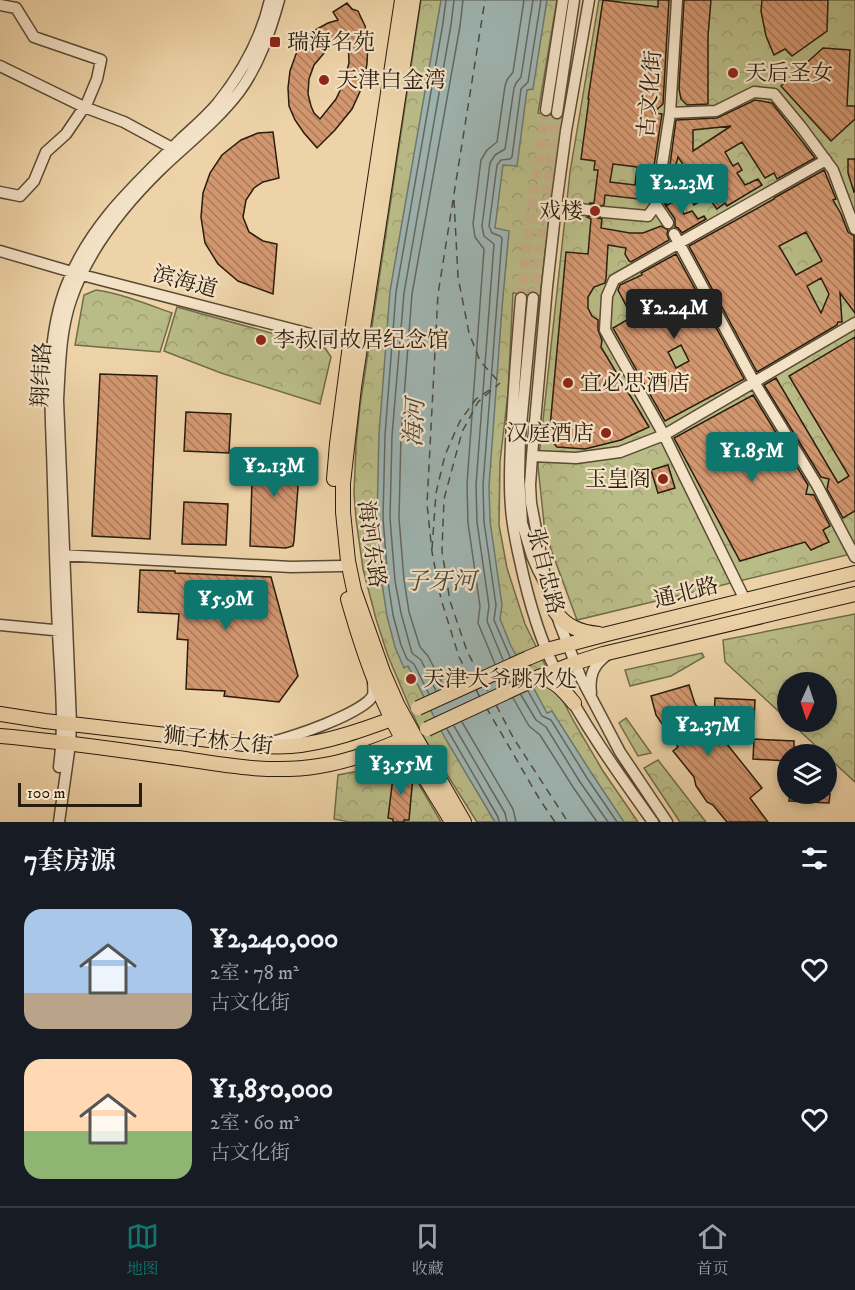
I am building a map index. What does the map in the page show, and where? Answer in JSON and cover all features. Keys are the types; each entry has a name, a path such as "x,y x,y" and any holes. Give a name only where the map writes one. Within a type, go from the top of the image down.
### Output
{"main road":[{"name":"海河东路","path":"397,716 354,590 344,533 343,483 354,387 355,346 402,0"},
{"name":"海河东路","path":"412,0 337,444 334,483 336,534 346,592 371,672 410,735 452,822"},
{"name":"通北路","path":"418,708 528,658 548,653 568,644 855,573"},
{"name":"通北路","path":"410,735 566,666 611,652 855,594"},
{"path":"555,611 566,624 573,628 589,633 607,634"},
{"path":"539,678 555,683 574,703"},
{"name":"狮子林大街","path":"0,714 253,745 293,746 354,732 418,708"},
{"path":"354,732 382,729 410,735"},
{"name":"狮子林大街","path":"0,735 218,764 276,769 320,766 351,759 410,735"},
{"path":"218,764 220,741"},
{"path":"320,766 345,767 396,753 404,753 421,759"},
{"name":"海河东路","path":"421,759 464,822"}],"street":[{"name":"翔纬路","path":"59,822 66,723 60,555 58,400 60,356 77,273 86,264 117,218 215,105 244,67 258,39 270,0"},
{"name":"翔纬路","path":"175,151 226,108 240,90 261,53 279,0"},
{"path":"546,110 563,0"},
{"path":"557,113 574,0"},
{"path":"547,587 531,503 532,456 556,206 566,131 589,0"},
{"name":"古文化街","path":"656,205 670,113 677,0"},
{"path":"0,5 16,8 34,37 101,60 97,80 84,107 66,134 46,152 34,181 20,196 0,192"},
{"path":"0,66 84,107 124,122 175,151"},
{"path":"670,113 716,111 754,92 774,94 833,170 855,229"},
{"path":"745,600 664,435 605,330 607,296 614,280 676,239 826,160"},
{"path":"603,212 648,216 667,222 656,205 648,216"},
{"path":"556,206 588,210"},
{"path":"676,239 754,382 817,485 855,556"},
{"name":"滨海道","path":"0,251 355,346"},
{"name":"张自忠路","path":"521,298 512,407 510,478 514,534 529,600 548,653 566,666"},
{"name":"张自忠路","path":"533,298 520,436 519,477 522,523 532,556 547,587 568,644 566,666 574,703 611,764 653,822"},
{"path":"532,456 576,458 620,452 664,435 855,323"},
{"path":"60,555 291,567 341,566"},
{"path":"0,624 63,630"},
{"path":"592,699 590,678 602,659 611,652"},
{"path":"566,666 592,699 620,752 667,822"},
{"path":"253,745 289,738 359,708 373,695 371,672"},
{"name":"翔纬路","path":"52,822 66,743"}],"green space":[{"name":"子牙河","path":"421,0 557,0 538,113 564,117 551,199 540,296 513,293 508,393 500,462 499,525 507,568 525,624 573,720 603,771 638,822 477,822 424,738 388,656 376,619 363,569 356,519 354,494 356,445"},
{"path":"599,0 855,0 855,553 577,620 545,533 538,466 570,172"},
{"path":"96,290 172,313 160,352 75,345 84,295"},
{"name":"李叔同故居纪念馆","path":"177,307 325,348 331,357 320,404 221,373 164,351"},
{"path":"855,614 855,782 837,765 837,744 814,744 801,732 837,732 837,672 777,672 777,710 725,662 723,640"},
{"path":"702,653 704,657 671,676 630,686 625,670"},
{"path":"626,718 651,753 638,756 619,723"},
{"path":"658,760 706,822 680,822 644,768"},
{"path":"406,762 441,822 349,822 334,819 338,775"}],"water":[{"name":"子牙河","path":"441,0 547,0 533,89 527,90 517,166 503,165 495,228 509,231 489,486 490,521 502,605 500,619 511,646 547,713 552,711 624,822 495,822 445,738 408,666 404,668 395,647 387,616 377,519 379,435 390,291"}],"building":[{"path":"603,0 658,7 658,0 669,0 663,104 653,113 662,114 649,198 647,200 605,195 604,205 597,207 596,212 598,218 602,219 601,228 643,233 661,226 668,230 669,240 631,262 625,254 626,248 608,245 605,283 594,287 588,297 588,308 592,316 598,320 601,347 649,427 621,440 585,449 557,447 549,438 566,252 588,254 591,219 587,217 594,215 595,210 593,204 589,203 594,203 598,170 594,170 595,161 581,159","holes":["613,164 637,167 635,185 610,182"]},
{"path":"684,0 711,0 708,36 708,104 687,105 681,99 679,89"},
{"path":"762,0 828,0 827,31 792,56 785,49 774,55 766,36 761,11"},
{"path":"347,3 352,9 358,11 365,26 368,42 367,64 363,85 352,109 317,148 295,120 289,106 290,71 305,38 328,23 338,20 333,12","holes":["348,38 349,63 336,99 320,119 314,113 308,94 309,79 314,65 336,43"]},
{"path":"823,48 850,50 847,106 855,106 855,119 831,141 781,86"},
{"path":"755,100 772,103 815,158 777,179 774,173 765,178 742,142 725,152 733,166 738,163 742,170 737,173 745,185 758,179 762,185 727,206 725,203 717,209 711,201 724,193 709,169 693,179 678,157 674,172 670,165 676,120 717,118","holes":["731,126 693,151 693,130"]},
{"path":"273,132 279,178 263,182 254,188 246,200 243,217 249,232 263,241 277,244 273,294 238,281 218,264 205,243 201,217 203,193 210,173 222,155 241,140 258,133"},
{"path":"848,159 855,159 854,192 848,173"},
{"path":"824,170 836,199 833,200 848,232 854,236 855,313 840,293 842,322 838,322 837,325 757,372 689,246","holes":["806,232 822,261 796,275 779,246","821,278 829,294 821,313 807,286"]},
{"path":"667,182 670,189 666,206 664,203"},
{"path":"695,183 705,198 694,205 685,189"},
{"path":"676,200 684,214 692,211 698,219 704,216 706,219 682,233 675,227 675,219 666,206"},
{"path":"676,254 744,379 665,421 613,328 632,317 618,290 620,285 642,275 641,273","holes":["659,306 669,324 660,327 654,326 651,320","681,345 689,361 676,368 668,352"]},
{"path":"855,337 855,511 843,518 827,489 829,479 821,477 764,385 776,378 838,483 849,476 789,376"},
{"path":"100,374 157,376 150,539 92,536"},
{"path":"753,395 808,485 806,494 814,495 830,526 823,530 829,542 811,550 805,542 740,561 674,438"},
{"path":"186,412 231,414 229,453 184,451"},
{"path":"253,449 291,451 297,454 300,460 293,546 286,548 250,546"},
{"name":"玉皇阁","path":"668,465 675,488 658,493 651,470"},
{"path":"184,502 228,504 226,545 182,544"},
{"path":"140,570 271,577 298,676 279,702 224,696 225,691 186,689 188,640 177,639 179,614 138,612"},
{"path":"689,685 695,704 762,788 750,798 768,822 727,822 713,805 707,802 696,786 694,777 673,751 678,747 656,715 651,696"},
{"path":"715,698 755,700 754,720 714,718"},
{"path":"754,739 794,741 794,744 777,744 777,760 753,759"},
{"path":"394,769 410,770 413,776 409,820 404,820 404,822 393,822 393,819 388,818"}],"ferry route":[{"path":"469,676 459,657 441,599 432,552 427,504 438,294 485,0"},
{"path":"454,200 458,277 469,333 480,361 499,382"},
{"path":"479,674 467,651 450,601 442,551 444,499 462,432 478,402 500,383"},
{"path":"432,549 436,493 445,455 460,421 476,399 494,387"},
{"path":"484,684 489,693"},
{"path":"476,689 480,698"},
{"path":"496,705 514,739 568,822"},
{"path":"486,707 555,822"}],"tunnel":[{"path":"521,298 546,110"},
{"path":"533,298 557,113"}],"place":[{"name":"瑞海名苑","path":"275,42"},
{"name":"天后圣女","path":"733,73"},
{"name":"天津白金湾","path":"324,80"},
{"name":"戏楼","path":"595,211"},
{"name":"李叔同故居纪念馆","path":"261,340"},
{"name":"宜必思酒店","path":"568,383"},
{"name":"汉庭酒店","path":"606,433"},
{"name":"玉皇阁","path":"663,479"},
{"name":"天津大爷跳水处","path":"411,679"}],"water label":[{"name":"海河","path":"415,423"}]}
